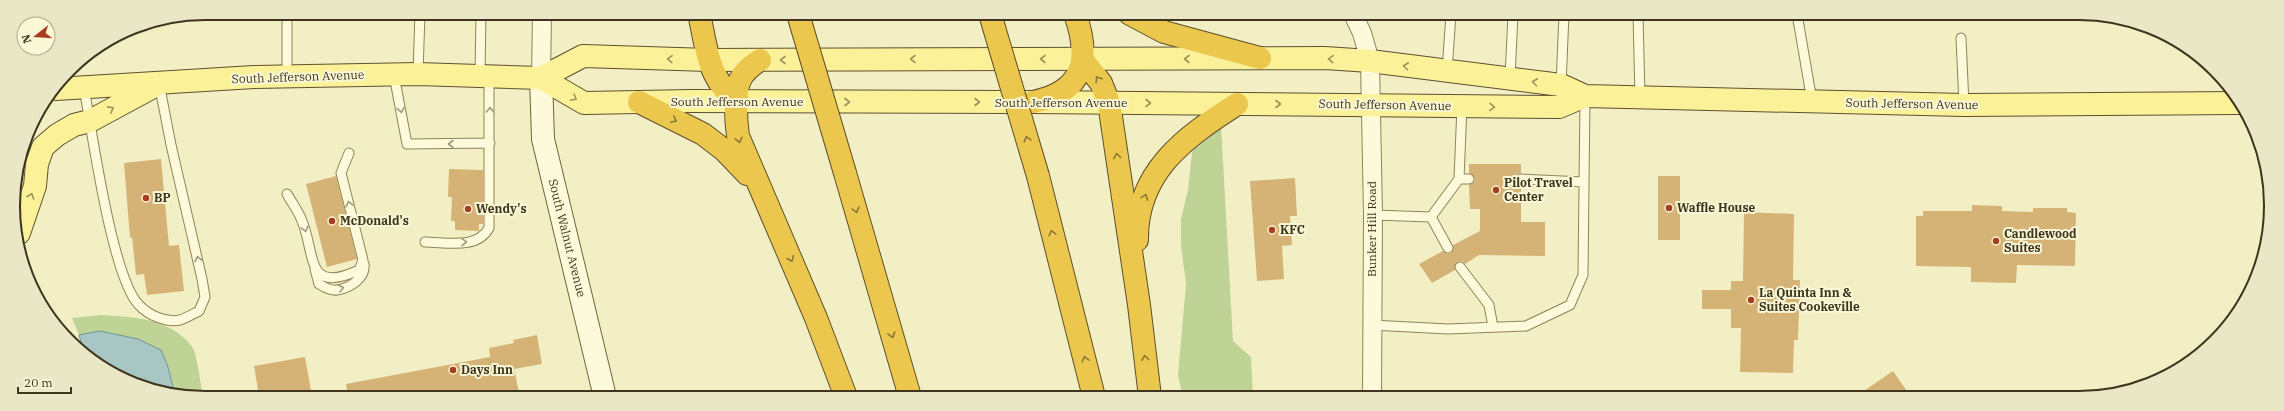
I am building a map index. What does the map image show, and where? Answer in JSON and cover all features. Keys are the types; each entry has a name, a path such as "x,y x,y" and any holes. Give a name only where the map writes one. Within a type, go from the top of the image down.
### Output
{"highway":[{"path":"700,20 709,60 721,88 738,101"},
{"path":"800,20 908,391"},
{"path":"992,20 1038,176 1092,391"},
{"path":"1033,102 1058,95 1074,82 1082,59 1080,31 1077,20"},
{"path":"1141,20 1164,32 1260,58"},
{"path":"1082,59 1101,83 1109,103 1139,305 1149,391"},
{"path":"760,60 746,71 740,80 738,101 738,136 816,318 844,391"},
{"path":"639,102 703,134 724,150 760,187"},
{"path":"1139,305 1137,220 1154,175 1174,149 1208,122 1237,104"}],"main road":[{"name":"South Jefferson Avenue","path":"541,78 583,56 709,60 1325,58 1561,85 1585,96 1964,105 2113,106 2234,104"},
{"name":"South Jefferson Avenue","path":"61,90 287,77 418,74 541,78 584,103 738,101 1033,102 1559,107 1585,96"},
{"path":"21,226 35,186 37,164 43,147 56,134 68,128 90,121 159,83"}],"street":[{"path":"541,78 542,20"},
{"name":"Bunker Hill Road","path":"1355,20 1362,33 1370,62 1373,215 1371,325 1372,391"},
{"name":"South Walnut Avenue","path":"541,78 543,139 604,391"}],"lane":[{"path":"287,20 287,77"},
{"path":"418,74 420,20"},
{"path":"425,242 469,243 484,237 489,228 490,143 481,20"},
{"path":"1447,71 1450,20"},
{"path":"1510,78 1513,20"},
{"path":"1561,85 1564,20"},
{"path":"1638,20 1640,97"},
{"path":"1798,20 1812,101"},
{"path":"1960,38 1964,105"},
{"path":"394,75 407,144 490,143"},
{"path":"84,88 105,202 123,278 138,304 156,318 179,320 199,311 205,297 159,83"},
{"path":"1371,325 1448,328 1526,326 1570,305 1583,275 1585,96"},
{"path":"1431,217 1458,179 1462,106"},
{"path":"287,194 302,221 319,284 327,289 336,290 359,280 364,270 363,260 341,173 350,153"},
{"path":"1458,179 1469,179"},
{"path":"1521,179 1584,182"},
{"path":"1373,215 1431,217"},
{"path":"1431,217 1448,248"},
{"path":"315,269 324,277 331,278 359,270 363,260"},
{"path":"1460,267 1489,306 1493,327"}],"green space":[{"path":"1221,125 1233,341 1251,357 1253,391 1182,391 1178,375 1186,284 1181,246 1181,219 1188,190 1192,152 1200,139"},
{"path":"101,315 139,318 174,330 193,348 202,391 173,388 168,367 100,331 79,335 72,318"}],"water":[{"path":"100,331 138,339 161,350 168,367 173,388 157,385 123,372 102,360 83,345 79,335"}],"building":[{"path":"161,159 169,246 179,245 184,291 147,295 144,274 136,275 132,237 130,238 124,163"},
{"path":"1469,164 1521,164 1521,173 1516,175 1515,179 1517,184 1521,185 1521,222 1545,222 1545,256 1479,255 1465,264 1462,261 1457,262 1455,270 1432,283 1419,264 1443,251 1447,254 1451,253 1453,245 1480,231 1480,209 1470,209 1469,185 1474,182 1475,179 1469,173"},
{"name":"Wendy's","path":"449,169 483,170 483,224 479,224 479,231 455,230 455,221 451,221 452,197 448,197"},
{"name":"McDonald's","path":"336,176 357,259 327,267 306,184"},
{"name":"Waffle House","path":"1658,176 1680,176 1680,240 1658,240"},
{"name":"KFC","path":"1295,178 1297,216 1290,216 1292,245 1282,246 1284,279 1257,281 1250,181"},
{"name":"Candlewood Suites","path":"1972,205 2002,206 2002,211 2033,212 2033,208 2067,208 2067,212 2076,213 2075,266 2017,265 2016,283 1971,282 1971,267 1916,266 1916,216 1923,216 1923,211 1972,211"},
{"name":"La Quinta Inn & Suites Cookeville","path":"1744,212 1794,214 1793,280 1800,280 1798,340 1794,340 1793,373 1740,372 1741,328 1731,328 1731,309 1702,309 1702,290 1731,290 1731,281 1743,281"},
{"name":"Days Inn","path":"537,335 542,364 514,369 519,391 347,391 346,384 490,357 489,348 514,343 513,340"},
{"path":"305,357 311,391 258,391 254,366"},
{"path":"1893,371 1907,391 1864,391"}],"place":[{"name":"Pilot Travel Center","path":"1496,190"},
{"name":"BP","path":"146,198"},
{"name":"Waffle House","path":"1669,208"},
{"name":"Wendy's","path":"468,209"},
{"name":"McDonald's","path":"332,221"},
{"name":"KFC","path":"1272,230"},
{"name":"Candlewood Suites","path":"1996,241"},
{"name":"La Quinta Inn & Suites Cookeville","path":"1751,300"},
{"name":"Days Inn","path":"453,370"}]}
